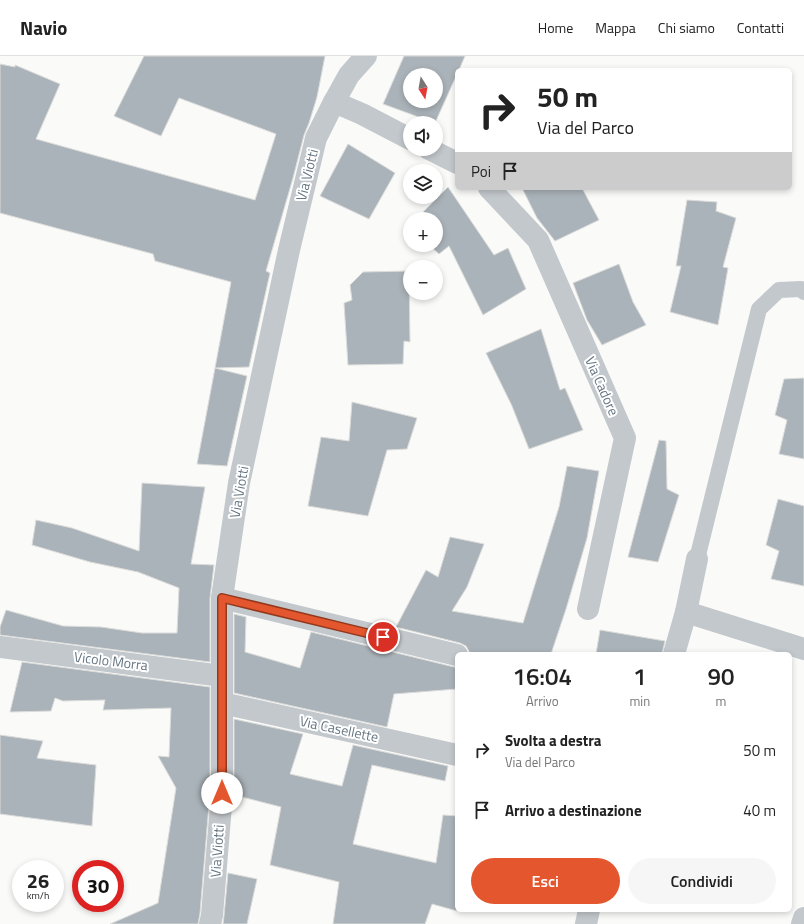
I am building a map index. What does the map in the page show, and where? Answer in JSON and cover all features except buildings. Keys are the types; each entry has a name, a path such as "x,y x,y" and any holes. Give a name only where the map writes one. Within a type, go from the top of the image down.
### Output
{"street":[{"name":"Via Viotti","path":"210,924 222,793 222,598 239,483 289,250 316,138 334,102 349,65 366,56"},
{"path":"334,102 362,114 403,135"},
{"path":"442,156 455,163"},
{"name":"Via Cadore","path":"490,190 538,240 625,438 588,609"},
{"path":"675,652 686,612 697,559"},
{"path":"222,598 455,654"},
{"path":"686,612 804,649"},
{"name":"Vicolo Morra","path":"0,647 222,676"},
{"name":"Via Casellette","path":"222,703 455,755"},
{"path":"802,924 804,918"}],"lane":[{"path":"697,559 759,309 779,290 801,289 804,292"}],"route":[{"path":"222,793 222,598 383,637"}]}
